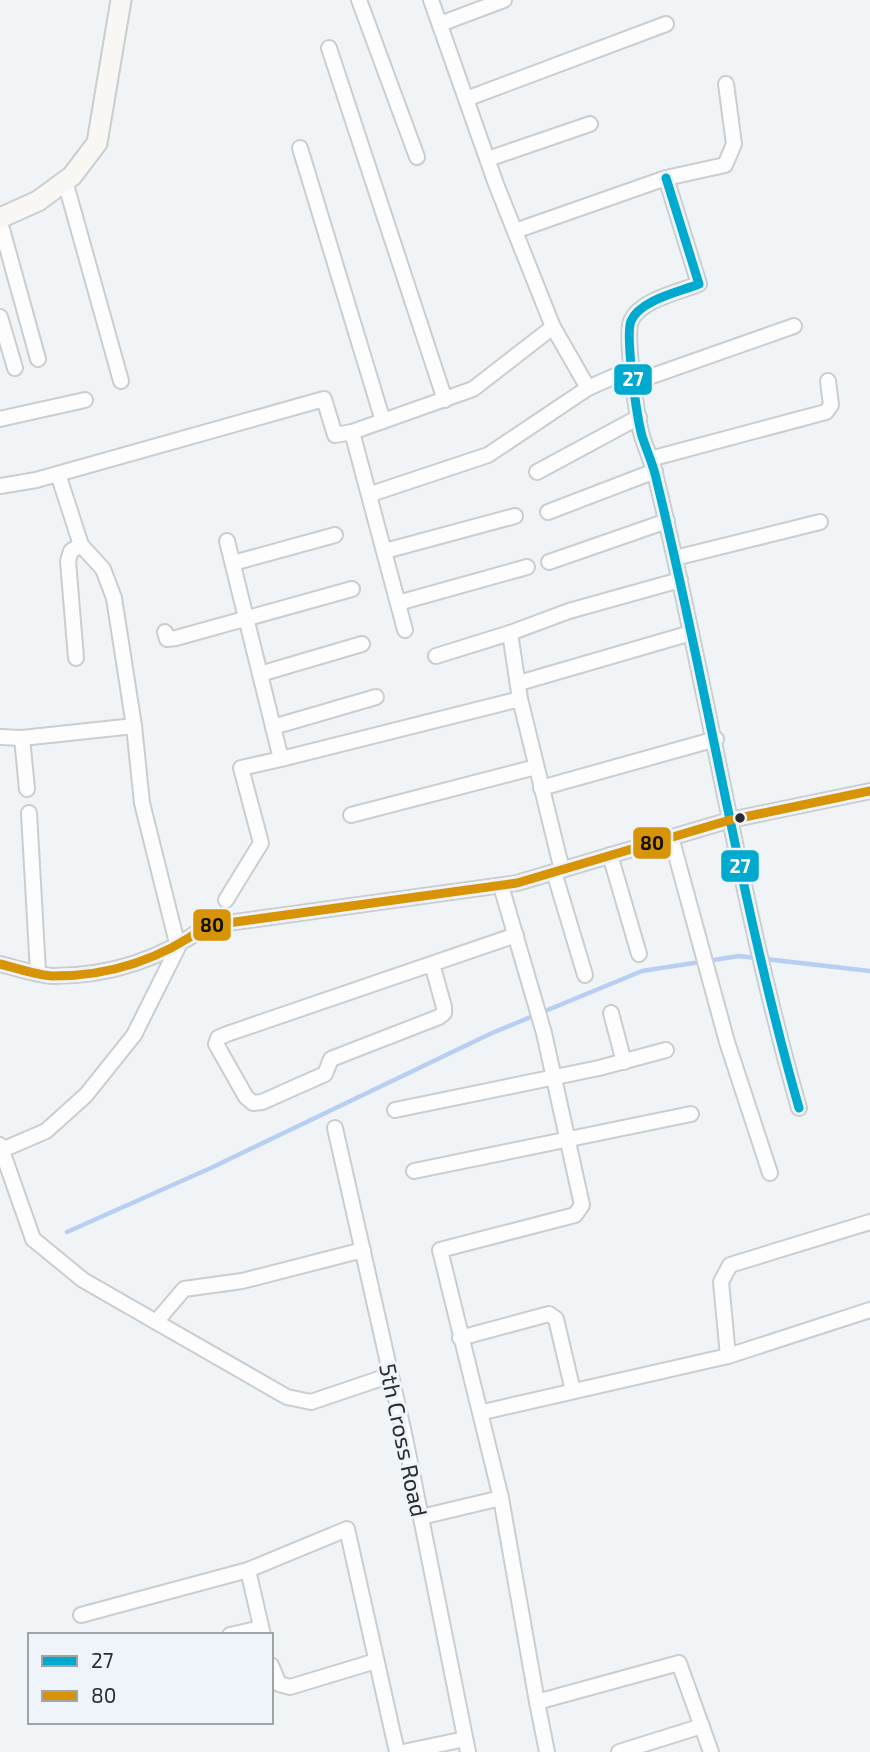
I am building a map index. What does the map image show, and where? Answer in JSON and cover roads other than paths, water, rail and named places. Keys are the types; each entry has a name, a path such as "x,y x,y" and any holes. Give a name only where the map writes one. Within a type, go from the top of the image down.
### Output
{"street":[{"path":"38,359 0,220 38,201 65,181 97,143 121,0"},
{"path":"359,0 417,157"},
{"path":"431,0 488,159 553,327 588,388"},
{"path":"440,24 504,0"},
{"path":"466,99 666,24"},
{"path":"329,48 445,400"},
{"path":"515,231 666,178 725,165 734,144 726,84"},
{"path":"488,159 590,124"},
{"path":"300,148 383,421"},
{"path":"666,178 699,284 638,310 631,322 627,345 639,417 676,558 716,739 761,967 799,1108"},
{"path":"65,181 121,381"},
{"path":"0,317 15,368"},
{"path":"371,494 488,456 588,388 794,326"},
{"path":"0,486 58,474 324,399 335,435 352,432 473,389 553,327"},
{"path":"548,512 653,465 826,412 831,405 828,381"},
{"path":"0,419 85,400"},
{"path":"537,472 639,417"},
{"path":"352,432 371,494 405,629"},
{"path":"58,474 81,545 103,569 114,598 134,726 142,803 178,947 134,1035 86,1094 46,1131 1,1148 33,1239 83,1280 287,1397 311,1402 391,1375"},
{"path":"385,551 515,516"},
{"path":"549,562 667,521"},
{"path":"676,558 820,522"},
{"path":"233,564 335,535"},
{"path":"227,541 281,759"},
{"path":"76,658 68,561 71,551 81,545"},
{"path":"398,603 527,567"},
{"path":"436,656 569,611 680,580"},
{"path":"165,632 167,639 172,639 352,589"},
{"path":"510,633 520,699 558,871 585,975"},
{"path":"519,683 691,633"},
{"path":"260,674 362,644"},
{"path":"273,727 376,697"},
{"path":"226,900 261,843 241,768 520,699"},
{"path":"0,737 22,738 134,726"},
{"path":"22,738 27,789"},
{"path":"541,788 716,739"},
{"path":"351,815 536,768"},
{"path":"0,964 52,976 128,967 178,947 206,926 501,886 730,820 870,791"},
{"path":"29,813 38,972"},
{"path":"671,837 727,1042 770,1173"},
{"path":"610,855 639,954"},
{"path":"501,886 544,1032 582,1205 575,1215 440,1250 501,1498 547,1752"},
{"path":"432,964 444,1013 331,1059 325,1074 262,1102 253,1103 246,1097 216,1044 218,1038 227,1034 516,935"},
{"path":"611,1013 624,1062"},
{"path":"395,1110 624,1062 666,1049"},
{"path":"414,1171 691,1114"},
{"name":"5th Cross Road","path":"335,1128 391,1375 467,1745"},
{"path":"728,1356 721,1282 730,1265 870,1222"},
{"path":"156,1322 184,1289 242,1282 363,1250"},
{"path":"482,1412 728,1356 870,1310"},
{"path":"460,1338 548,1314 556,1318 573,1391"},
{"path":"421,1517 501,1498"},
{"path":"80,1615 248,1570 346,1529 397,1752"},
{"path":"248,1570 262,1631"},
{"path":"273,1670 279,1684 290,1687 376,1661"},
{"path":"537,1702 679,1663 711,1752"},
{"path":"619,1752 702,1726"},
{"path":"403,1752 467,1745"}],"waterway":[{"path":"67,1232 213,1167 492,1033 642,971 739,956 870,971"}]}
